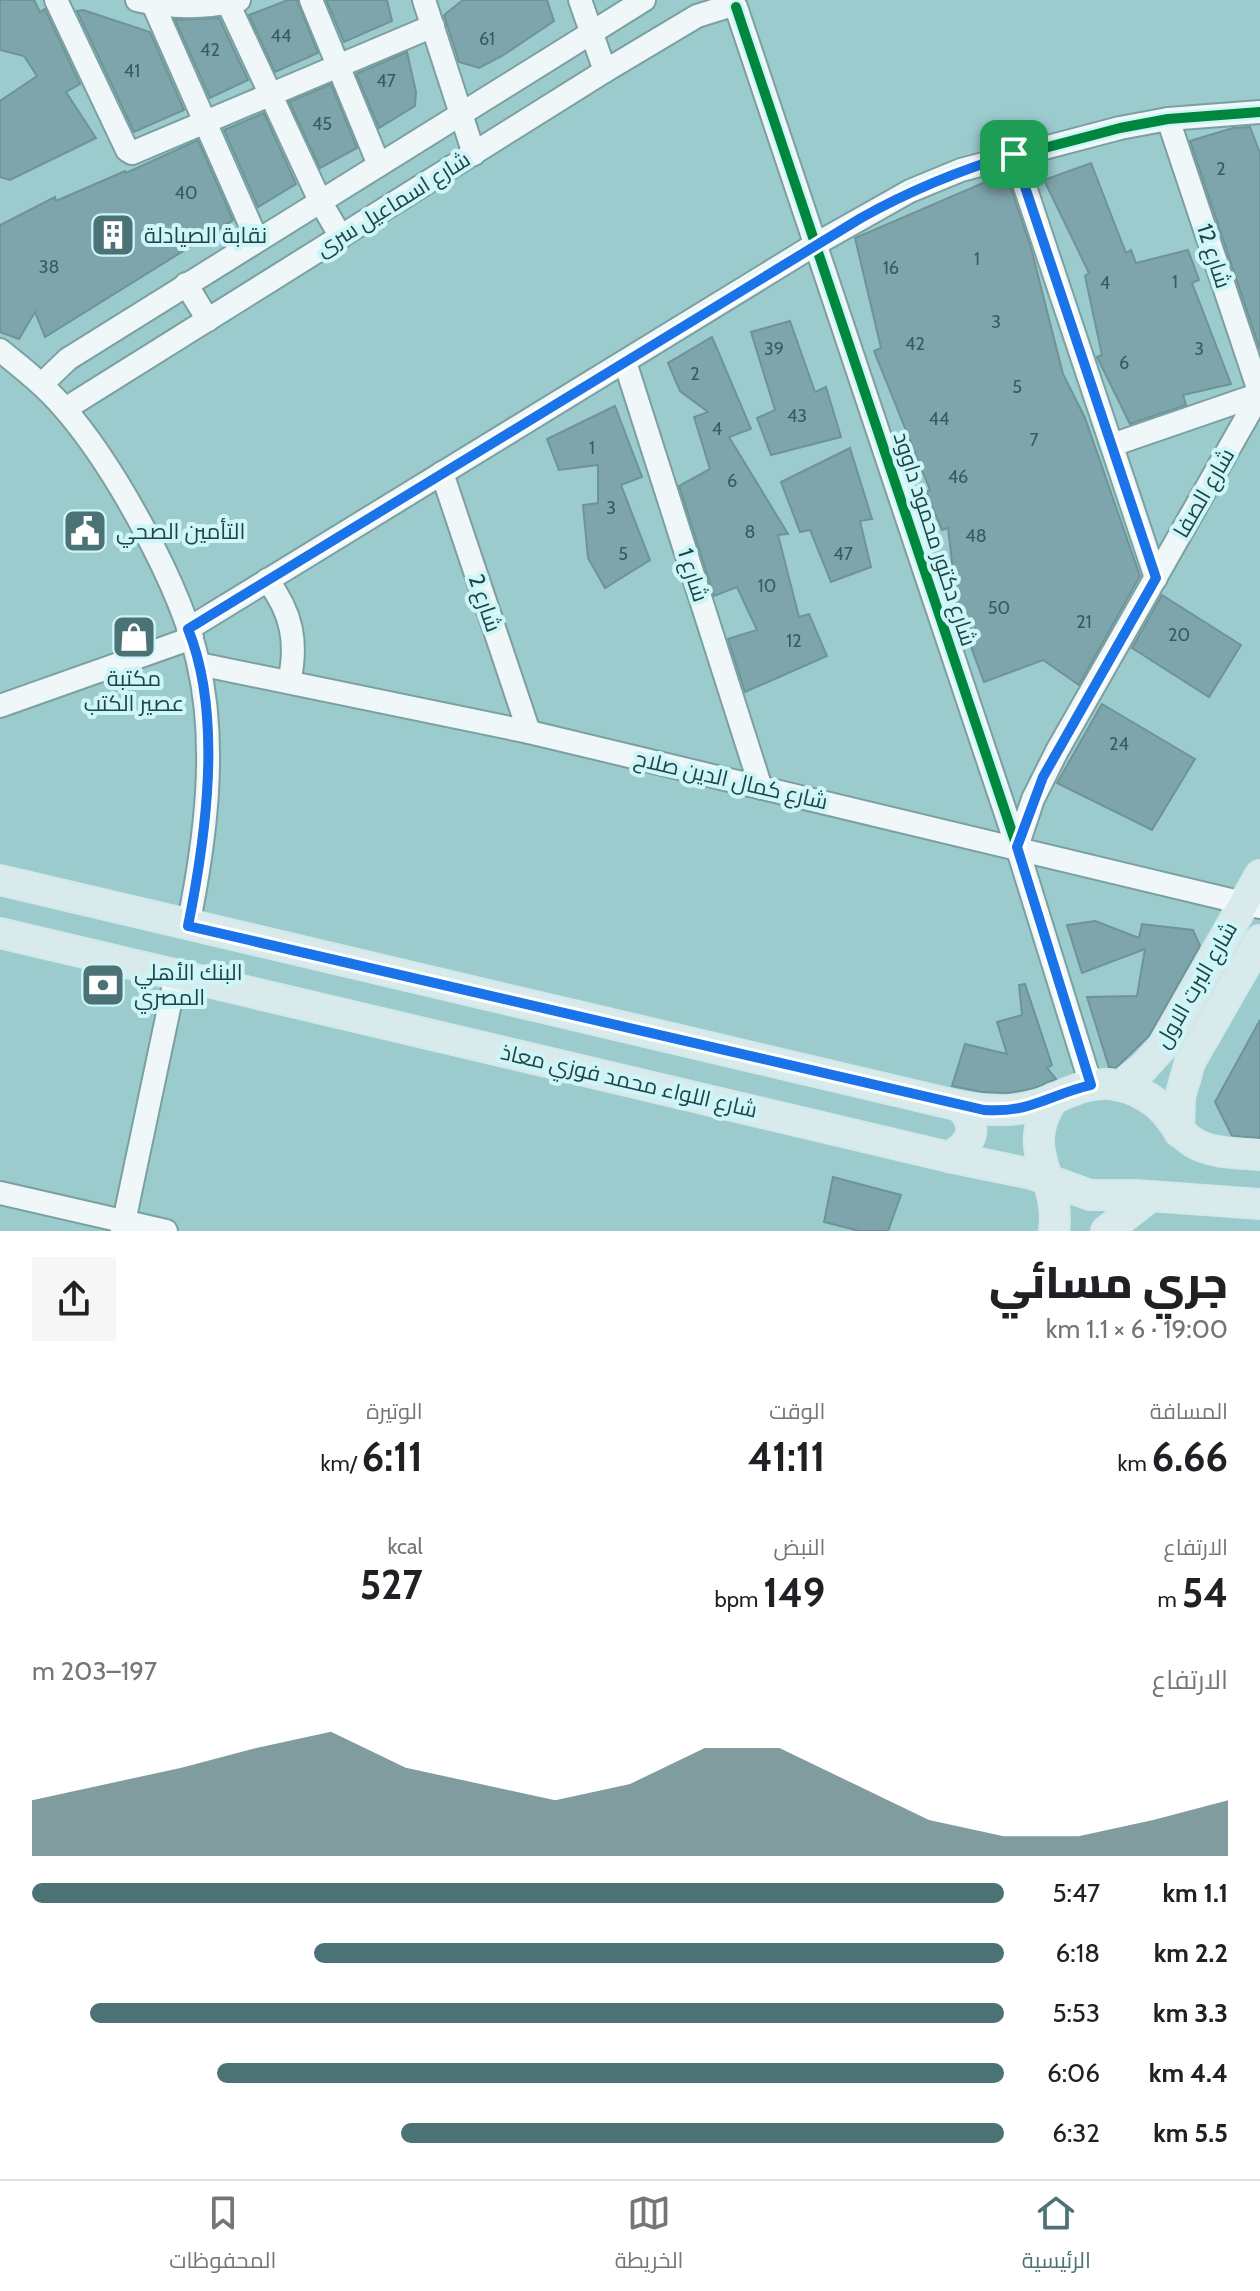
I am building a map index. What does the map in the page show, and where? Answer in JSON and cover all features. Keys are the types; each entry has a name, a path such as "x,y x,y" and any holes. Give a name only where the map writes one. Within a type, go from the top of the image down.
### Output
{"main road":[{"name":"شارع البرت الاول","path":"1120,1086 1144,1067 1163,1046 1246,911 1260,875"},
{"path":"0,880 960,1106 1002,1111 1029,1107 1072,1089 1091,1085 1120,1086 1144,1095 1164,1111 1179,1132 1209,1149 1260,1155"},
{"path":"1246,911 1237,931 1243,937 1260,939"},
{"name":"شارع اللواء محمد فوزي معاذ","path":"0,933 1048,1179 1090,1195 1260,1204"},
{"name":"شارع البرت الاول","path":"1179,1132 1180,1097 1190,1062 1260,939"},
{"path":"1054,1098 1044,1112 1038,1146 1055,1206 1054,1231"},
{"path":"949,1157 969,1141 972,1128 969,1116 960,1106"},
{"path":"1106,1231 1151,1196"}],"street":[{"path":"56,0 129,152 135,153 433,26"},
{"path":"311,0 379,165"},
{"path":"424,0 474,154"},
{"path":"580,0 605,71"},
{"name":"شارع اسماعيل سرى","path":"42,384 60,364 644,0"},
{"path":"257,240 205,123 145,2 233,1 271,95 320,201 341,237"},
{"name":"شارع اسماعيل سرى","path":"65,409 605,71 697,16 731,3"},
{"name":"شارع دكتور محمود داوود","path":"731,3 816,244 1017,847 1091,1085"},
{"path":"0,706 190,633 267,580 816,244 910,191 961,170 1014,154 1168,119 1260,112"},
{"name":"شارع 12","path":"1168,119 1260,394"},
{"path":"1014,154 1156,578"},
{"path":"186,284 208,320"},
{"path":"0,350 42,384 65,409 104,462 138,518 190,633 199,664 205,711 206,792 199,873 188,926"},
{"name":"شارع 1","path":"625,362 761,788"},
{"path":"1112,445 1260,394"},
{"name":"شارع الصفا","path":"1017,847 1043,777 1260,394"},
{"name":"شارع 2","path":"442,473 529,732"},
{"path":"267,580 282,603 292,628 294,646 289,682"},
{"name":"شارع كمال الدين صلاح","path":"199,664 529,732 1017,847 1246,911"},
{"path":"123,1226 176,975"},
{"path":"0,1193 123,1226 166,1231"}],"building":[{"path":"0,0 34,0 40,12 45,9 80,84 66,92 96,138 10,180 0,177 0,101 37,76 24,56 0,50"},
{"path":"288,0 297,0 318,53 275,72 249,15"},
{"path":"326,0 387,0 392,21 344,42"},
{"path":"463,0 547,0 554,21 479,68 459,62 444,15"},
{"path":"83,10 150,32 184,110 134,132 77,11"},
{"path":"219,18 248,80 210,98 175,20"},
{"path":"407,52 416,92 415,106 379,128 356,74"},
{"path":"331,84 357,148 320,168 289,102"},
{"path":"264,113 296,184 258,207 224,130"},
{"path":"1250,127 1260,153 1260,350 1190,141 1233,128"},
{"path":"198,140 233,220 45,337 35,312 19,339 0,332 0,225 55,197 56,201"},
{"path":"1091,163 1126,253 1131,250 1136,263 1188,250 1199,280 1192,283 1231,384 1183,395 1186,405 1130,424 1097,357 1102,355 1085,276 1089,273 1044,180"},
{"path":"1006,173 1031,248 1063,374 1085,418 1140,576 1079,685 1043,660 984,682 947,582 954,579 948,528 942,530 926,492 930,490 874,351 881,348 855,238"},
{"path":"790,321 815,392 826,387 841,437 771,455 757,418 775,410 751,332"},
{"path":"712,337 751,429 729,437 788,534 778,535 799,617 809,614 827,656 745,692 728,639 757,630 737,587 714,596 679,486 710,469 694,417 708,412 680,391 668,363"},
{"path":"615,406 642,477 621,485 650,560 605,588 588,558 583,505 598,503 598,465 559,470 547,439"},
{"path":"850,448 872,519 860,521 871,567 831,582 810,530 800,532 781,482"},
{"path":"1162,595 1241,645 1209,697 1132,648"},
{"path":"1102,704 1195,759 1152,830 1057,783"},
{"path":"1095,921 1139,938 1142,924 1193,930 1200,946 1149,1036 1116,1068 1109,1067 1087,997 1137,996 1145,949 1082,973 1067,925"},
{"path":"1025,984 1052,1065 1047,1068 1056,1079 1035,1088 1009,1093 952,1086 965,1044 1007,1054 997,1022 1022,1015 1019,985"},
{"path":"1260,1020 1260,1138 1232,1136 1215,1102"},
{"path":"833,1177 901,1195 888,1231 860,1231 824,1222"}],"cycle path":[{"path":"736,7 1017,847 1091,1085"},
{"path":"188,629 816,244 910,191 961,170 1120,128 1168,119 1260,112"}],"place":[{"name":"نقابة الصيادلة","path":"113,235"},
{"name":"التأمين الصحي","path":"85,531"},
{"name":"مكتبة عصير الكتب","path":"134,637"},
{"name":"البنك الأهلي المصري","path":"103,985"}],"route":[{"path":"1014,154 1156,578 1043,777 1017,847 1091,1085 1020,1109 1002,1111 960,1106 188,926 199,873 207,765 199,664 188,629 861,218 910,191 961,170 1014,154"}]}
